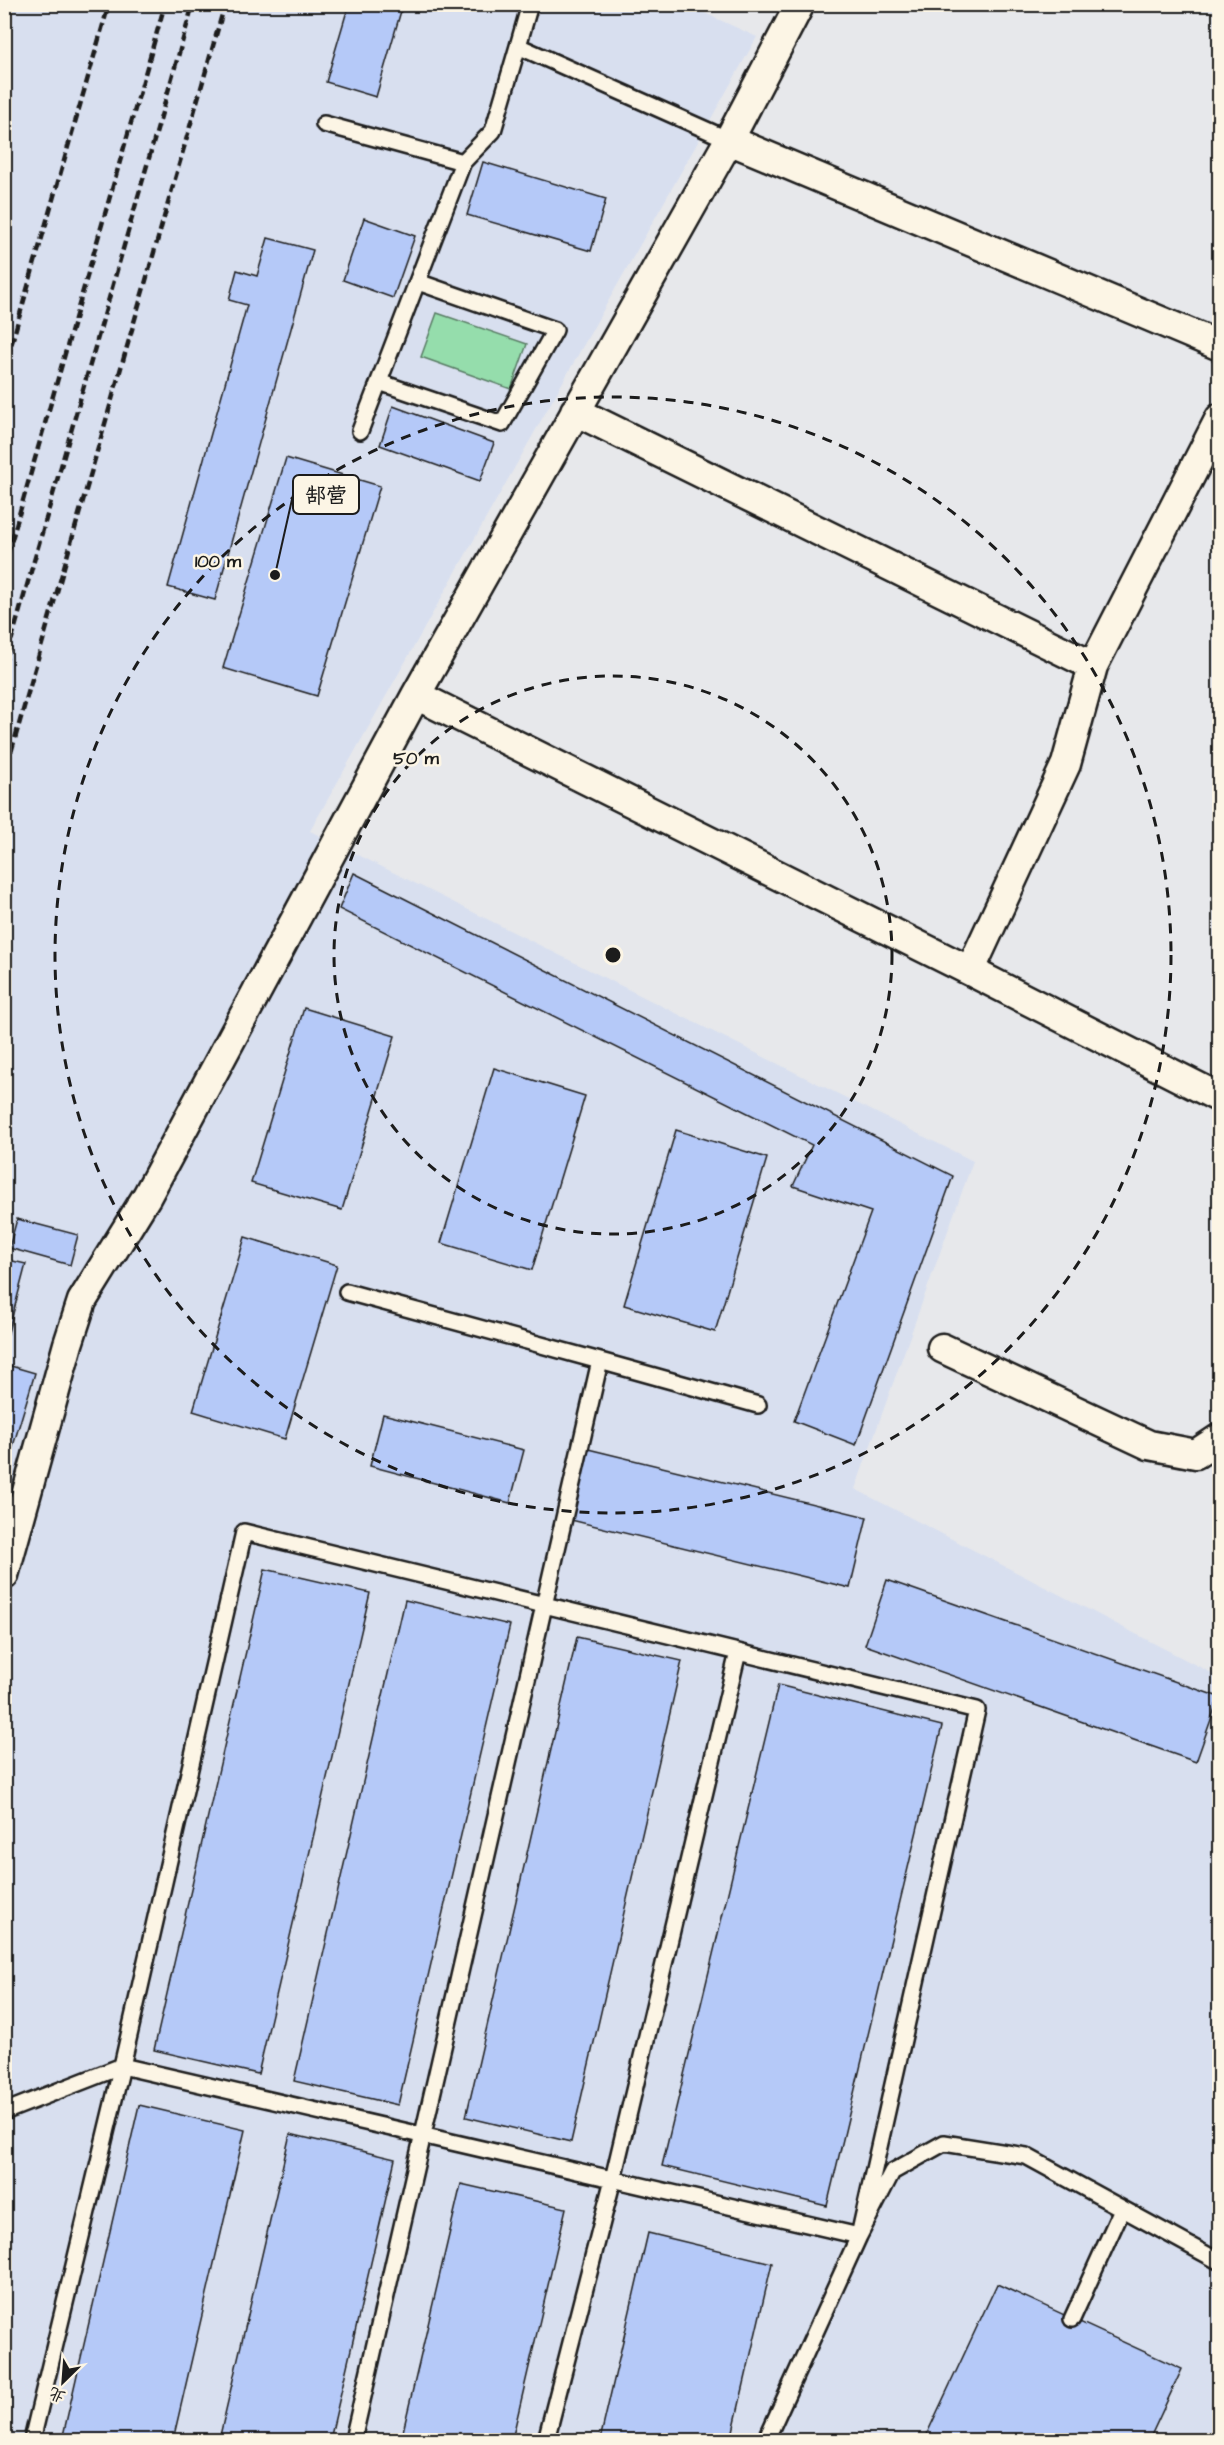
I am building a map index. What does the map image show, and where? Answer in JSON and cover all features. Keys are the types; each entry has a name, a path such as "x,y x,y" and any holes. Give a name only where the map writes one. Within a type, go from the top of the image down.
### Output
{"street":[{"path":"4,1575 82,1301 147,1196 416,695 729,140 800,4"},
{"path":"729,140 1220,346"},
{"path":"575,411 1093,666"},
{"path":"970,971 1066,764 1093,666 1220,418"},
{"path":"416,695 1220,1098"},
{"path":"942,1347 1149,1445 1196,1454 1220,1438"}],"lane":[{"path":"360,431 464,162 493,131 530,4"},
{"path":"518,46 729,140"},
{"path":"324,124 464,162"},
{"path":"379,382 502,424 555,330 418,282"},
{"path":"346,1292 758,1405"},
{"path":"353,2440 600,1361"},
{"path":"32,2440 122,2066 244,1532 977,1710 860,2236"},
{"path":"546,2440 613,2179 738,1652"},
{"path":"4,2112 122,2066 860,2236"},
{"path":"766,2440 892,2172 944,2143 1026,2156 1220,2262"},
{"path":"1072,2319 1122,2209"}],"shaded area":[{"path":"5,5 687,5 757,37 310,831 973,1161 855,1489 1219,1677 1219,2440 5,2440"}],"green space":[{"path":"437,313 527,344 511,389 421,357"}],"building":[{"path":"349,4 403,4 376,97 326,82"},
{"path":"483,162 606,199 591,251 467,215"},
{"path":"364,218 415,236 393,298 343,280"},
{"path":"268,238 313,250 215,600 168,587 247,305 229,300 237,270 257,276"},
{"path":"393,406 494,443 480,481 380,445"},
{"path":"286,458 380,486 317,696 223,668"},
{"path":"354,873 953,1176 856,1445 794,1421 871,1212 793,1186 812,1145 339,909"},
{"path":"304,1008 395,1036 342,1210 251,1183"},
{"path":"494,1068 585,1096 532,1270 441,1243"},
{"path":"676,1130 767,1158 715,1332 624,1305"},
{"path":"17,1219 78,1235 70,1265 9,1248"},
{"path":"245,1237 337,1265 285,1439 193,1411"},
{"path":"4,1259 26,1264 5,1344 4,1344"},
{"path":"4,1364 35,1373 4,1476"},
{"path":"383,1414 524,1450 510,1503 370,1466"},
{"path":"584,1448 867,1517 850,1588 567,1519"},
{"path":"265,1569 370,1593 258,2074 154,2050"},
{"path":"887,1580 1219,1697 1196,1762 865,1645"},
{"path":"405,1600 510,1625 398,2105 294,2081"},
{"path":"577,1637 682,1661 571,2142 466,2117"},
{"path":"778,1685 942,1726 827,2206 662,2166"},
{"path":"139,2105 245,2130 173,2440 62,2440"},
{"path":"290,2134 395,2159 330,2440 219,2440"},
{"path":"461,2184 566,2208 512,2440 401,2440"},
{"path":"648,2233 772,2263 731,2440 600,2440"},
{"path":"997,2284 1182,2369 1149,2440 924,2440"}],"railway":[{"path":"4,370 109,4"},
{"path":"4,567 165,4"},
{"path":"4,666 193,4"},
{"path":"4,777 225,4"}],"place":[{"name":"郜营","path":"275,575"}]}
